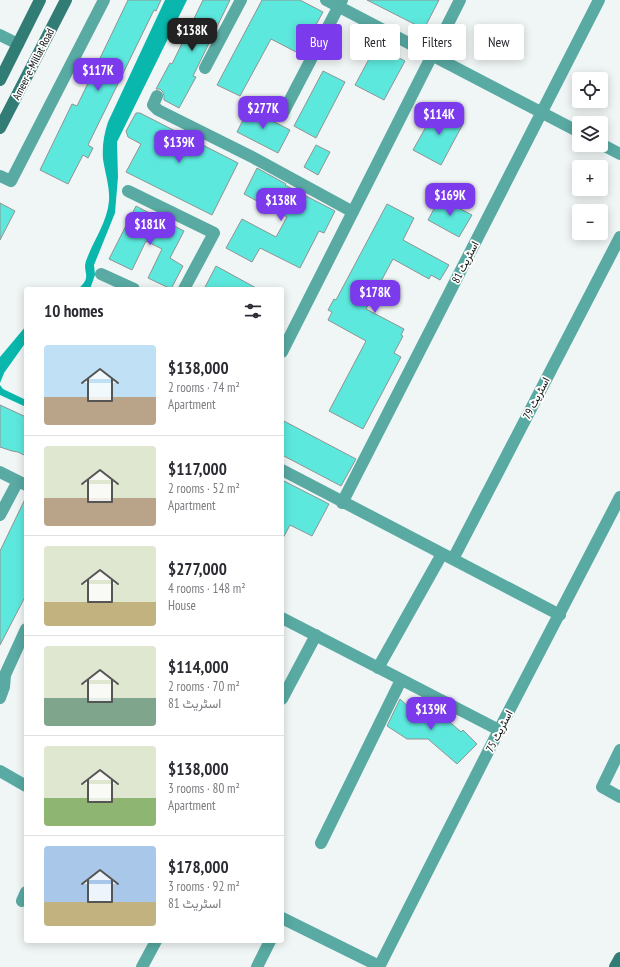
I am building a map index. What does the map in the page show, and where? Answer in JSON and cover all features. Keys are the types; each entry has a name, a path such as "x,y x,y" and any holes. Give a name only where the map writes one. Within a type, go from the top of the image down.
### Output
{"main road":[{"name":"Ameer-e-Millat Road","path":"0,80 40,0"},
{"name":"Ameer-e-Millat Road","path":"0,128 66,0"},
{"path":"615,967 620,958"}],"street":[{"path":"0,176 11,181 104,0"},
{"path":"205,68 240,0"},
{"path":"326,0 340,3 408,41"},
{"path":"448,24 460,0"},
{"name":"اسٹریٹ 81","path":"342,503 599,0"},
{"path":"282,115 340,3"},
{"path":"0,35 18,44"},
{"path":"284,348 429,60"},
{"path":"442,60 572,128"},
{"path":"157,96 153,105 158,110 254,158 353,212"},
{"path":"608,148 620,154"},
{"path":"128,192 214,233 185,287"},
{"name":"اسٹریٹ 79","path":"453,559 620,237"},
{"path":"101,274 130,287"},
{"path":"284,471 342,503 560,615"},
{"path":"0,472 22,483 0,515"},
{"name":"اسٹریٹ 75","path":"379,967 499,730 620,497"},
{"path":"378,668 442,554"},
{"path":"284,619 499,730"},
{"path":"0,698 4,687 2,673 24,633"},
{"path":"284,695 316,635"},
{"path":"321,844 400,680"},
{"path":"620,750 602,787 620,797"},
{"path":"0,771 24,785"},
{"path":"284,919 379,967"},
{"path":"142,967 155,943"},
{"path":"257,967 269,943"}],"water":[{"path":"165,0 187,0 117,142 118,177 115,213 94,265 95,275 91,287 80,287 86,278 86,261 106,217 108,209 109,190 103,154 108,122"},
{"path":"24,328 24,345 4,373 0,383 0,357"},
{"path":"0,385 3,389 24,399 24,406 0,395"}],"building":[{"path":"128,0 161,0 156,11 154,10 88,145 93,148 88,158 83,155 68,184 40,170 72,104 77,106"},
{"path":"203,0 230,0 193,76 196,77 179,108 164,100 163,92 160,89 156,89 170,63 172,64"},
{"path":"262,0 300,0 323,12 316,24 296,24 296,52 271,39 240,96 217,85"},
{"path":"367,0 439,0 427,24 414,24"},
{"path":"400,58 405,61 384,100 355,85 368,60 400,60"},
{"path":"323,71 345,82 316,138 294,126"},
{"path":"250,106 266,114 265,117 290,130 278,153 237,132"},
{"path":"437,107 464,122 441,165 413,150"},
{"path":"136,113 140,113 238,163 212,215 126,172 141,144 128,137 126,131"},
{"path":"316,145 330,152 318,175 304,167"},
{"path":"257,168 286,184 285,185 335,211 324,233 319,231 300,268 260,248 252,262 226,248 242,219 276,237 287,217 244,194"},
{"path":"440,198 472,215 459,237 428,220"},
{"path":"0,203 15,211 0,240"},
{"path":"387,204 414,218 403,240 449,265 440,280 431,275 429,279 393,259 366,309 404,329 401,335 403,336 394,353 401,357 363,429 329,411 366,341 328,320 332,312 328,310 334,299 336,300"},
{"path":"136,206 184,231 170,258 183,266 172,287 167,287 148,278 162,249 146,241 132,270 109,259"},
{"path":"216,266 254,287 205,287"},
{"path":"0,405 24,416 24,455 0,447"},
{"path":"284,421 356,459 341,486 284,456"},
{"path":"284,481 329,504 312,536 290,525 284,536"},
{"path":"24,501 24,599 0,645 0,551"},
{"path":"400,699 414,712 422,705 438,719 442,715 461,732 463,730 477,744 457,764 428,739 407,739 387,726"}]}
